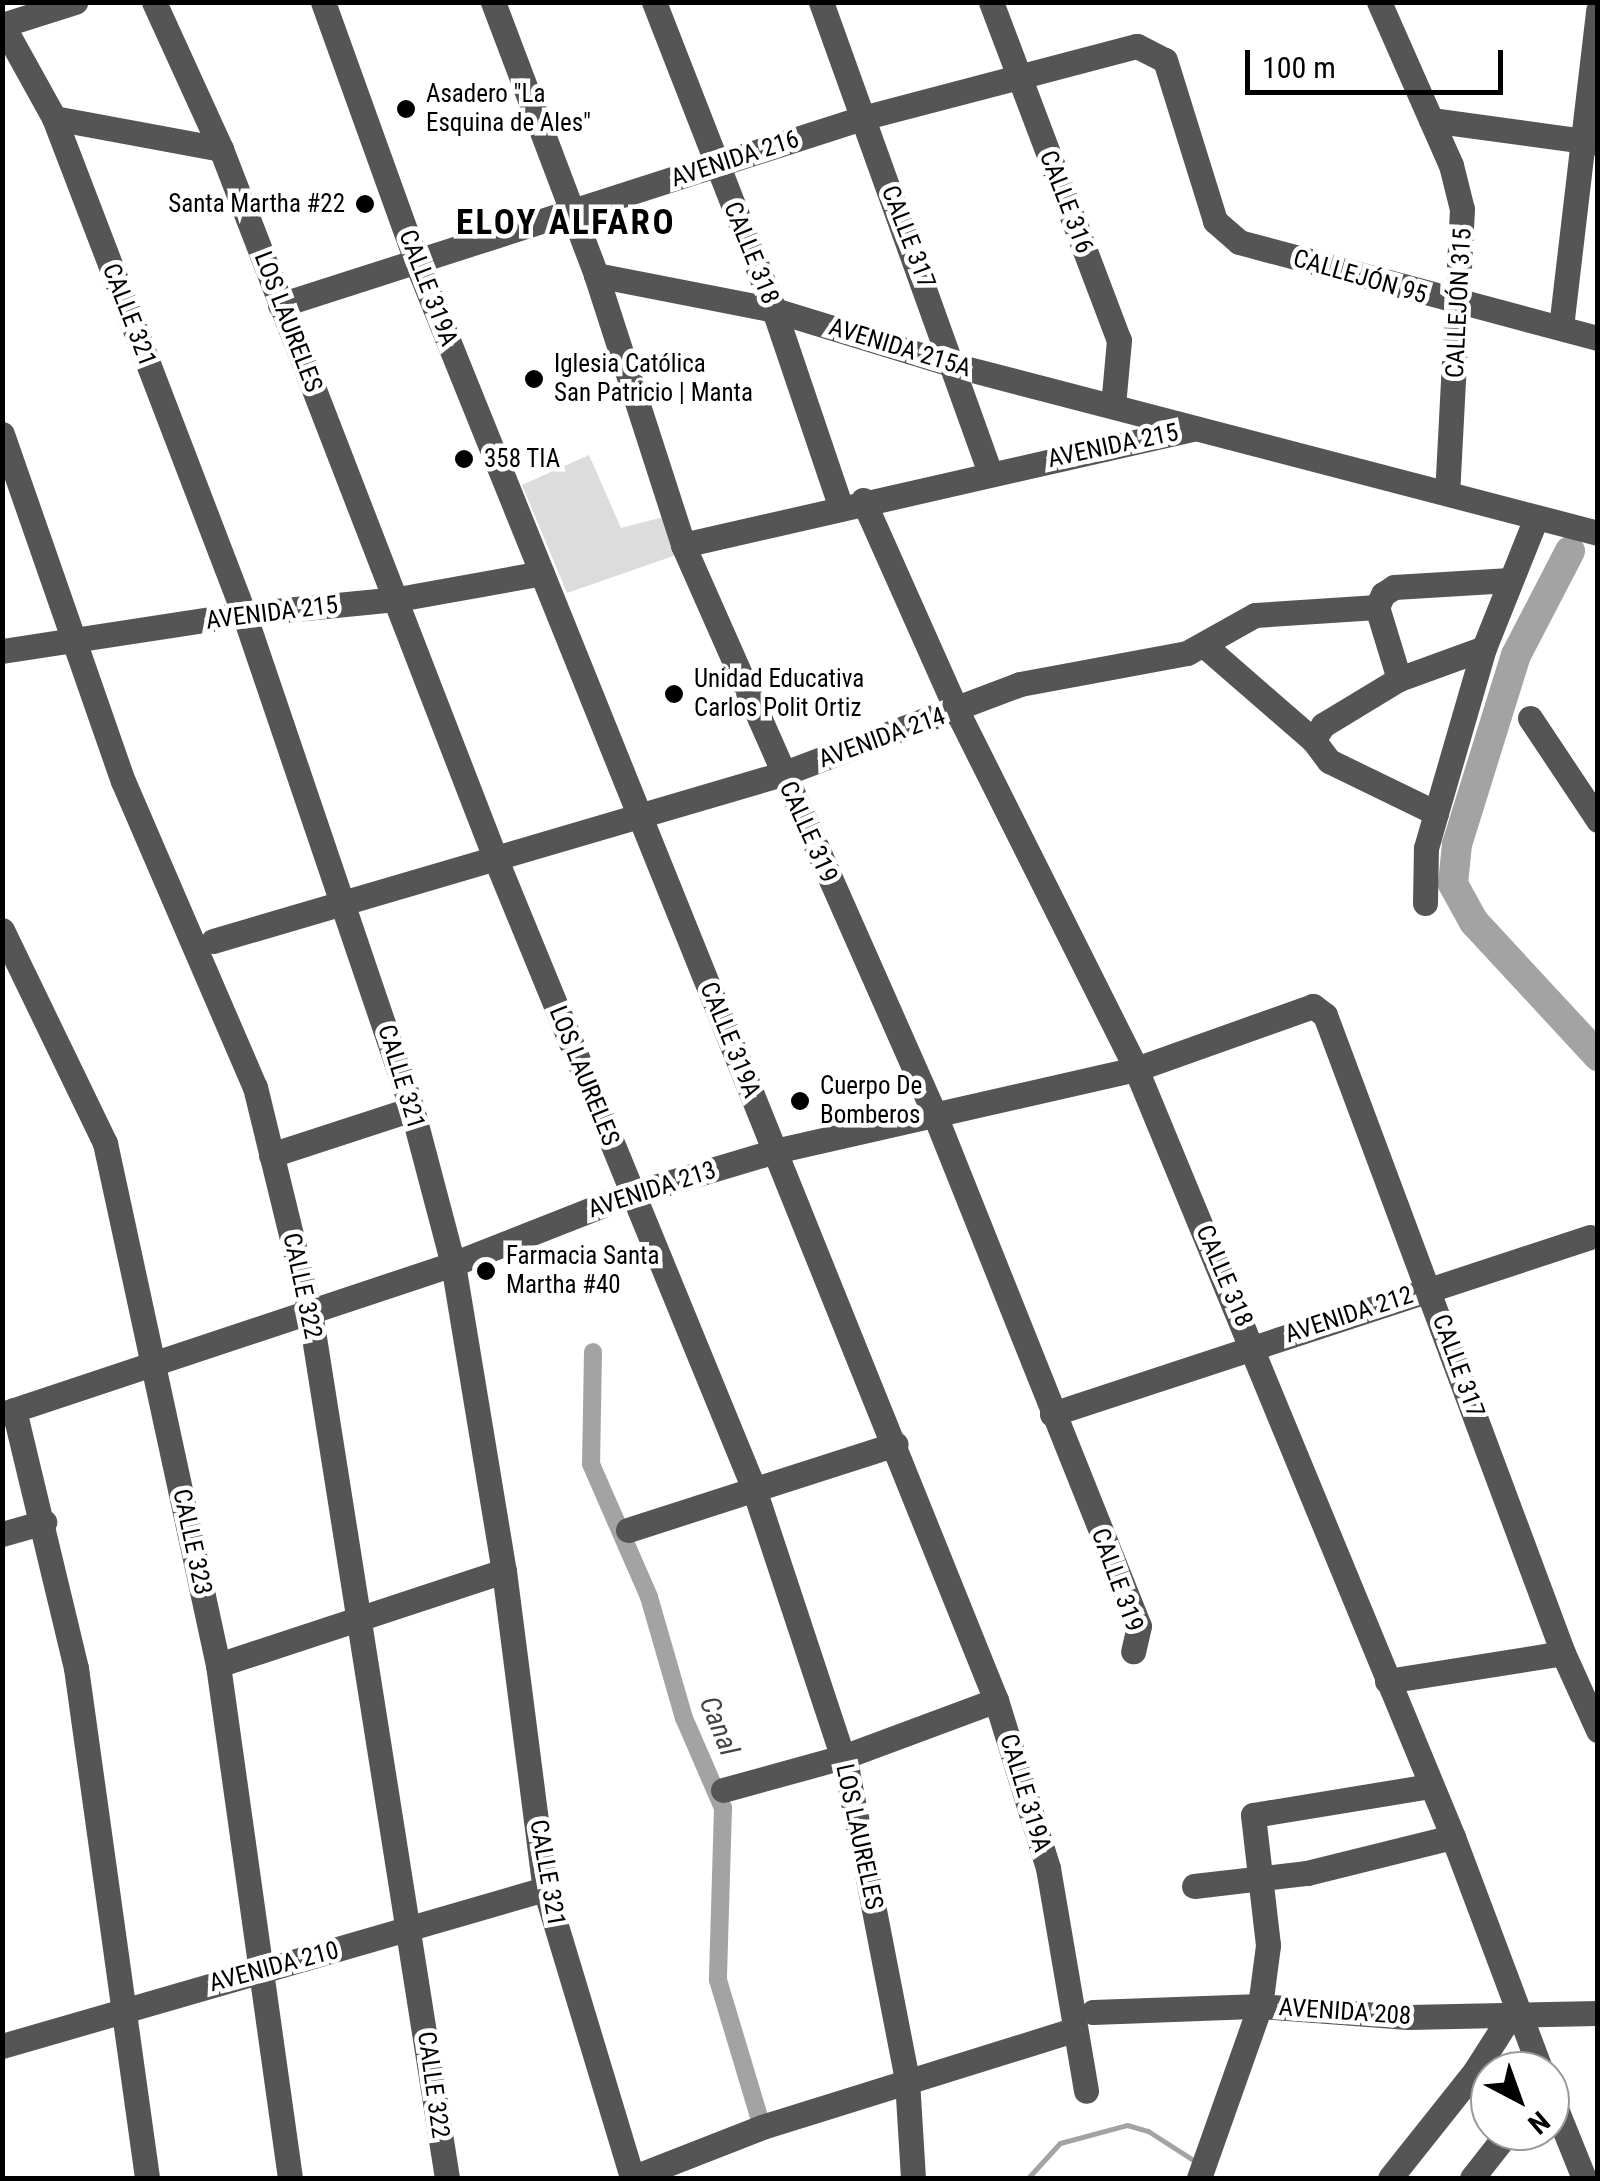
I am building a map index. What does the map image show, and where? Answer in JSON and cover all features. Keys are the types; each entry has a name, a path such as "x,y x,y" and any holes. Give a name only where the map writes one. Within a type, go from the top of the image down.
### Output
{"street":[{"path":"3,24 74,2"},
{"name":"LOS LAURELES","path":"154,2 221,149 494,855 754,1489 843,1757 907,2080 913,2178"},
{"name":"CALLE 319A","path":"323,2 416,261 638,817 896,1444 959,1621 996,1700 1055,1900 1073,2030 1086,2091"},
{"name":"CALLE 319","path":"494,2 574,211 684,545 934,1113 1139,1626 1132,1650"},
{"name":"CALLE 318","path":"654,2 852,503 1136,1068 1453,1837 1515,2016 1532,2051"},
{"name":"CALLE 317","path":"821,2 957,366 990,473"},
{"name":"CALLE 316","path":"991,2 1119,340 1113,406"},
{"name":"CALLEJÓN 315","path":"1379,2 1431,120 1462,209 1460,306 1447,492"},
{"path":"1561,327 1590,142 1598,10"},
{"name":"CALLE 321","path":"3,24 54,118 244,614 345,900 412,1109 453,1264 504,1571 545,1889 632,2178"},
{"name":"AVENIDA 216","path":"280,305 862,118 1137,46 1165,60 1215,221 1239,242"},
{"path":"54,118 221,149"},
{"path":"1431,120 1590,142"},
{"name":"CALLEJÓN 95","path":"1239,242 1460,306 1598,338"},
{"name":"AVENIDA 215A","path":"596,274 774,310 957,366 1202,427"},
{"name":"AVENIDA 215","path":"684,545 852,503 1202,427 1598,534"},
{"name":"CALLE 322","path":"2,434 130,797 236,1032 272,1155 310,1312 446,2178"},
{"path":"1425,903 1426,848 1436,813 1484,648 1536,518"},
{"name":"AVENIDA 215","path":"2,651 244,614 398,599 542,573"},
{"path":"1399,679 1377,607 1394,587 1510,580"},
{"name":"AVENIDA 214","path":"213,941 494,855 782,774 1020,684 1206,646 1256,614 1377,607"},
{"path":"1206,646 1313,740 1329,761 1436,813"},
{"path":"1313,740 1323,725 1399,679 1484,648"},
{"path":"1530,718 1598,820"},
{"name":"CALLE 323","path":"2,930 106,1143 218,1664 264,1970 290,2178"},
{"name":"CALLE 317","path":"1313,1006 1325,1014 1563,1654 1598,1730"},
{"name":"AVENIDA 213","path":"8,1412 453,1264 631,1194 775,1152 1136,1068 1313,1006"},
{"path":"272,1155 412,1109"},
{"name":"AVENIDA 212","path":"1052,1414 1590,1237"},
{"path":"8,1412 44,1522 76,1668 128,2008 147,2178"},
{"path":"628,1530 896,1444"},
{"path":"2,1534 44,1522"},
{"path":"218,1664 504,1571"},
{"path":"1387,1681 1563,1654"},
{"path":"724,1790 843,1757 996,1700"},
{"path":"1199,2178 1260,2006 1268,1945 1253,1815 1431,1786"},
{"path":"1194,1886 1261,1879 1453,1837"},
{"name":"AVENIDA 210","path":"2,2046 545,1889"},
{"name":"AVENIDA 208","path":"1092,2012 1260,2006 1515,2016 1598,2013"},
{"path":"1390,2178 1515,2016"},
{"path":"632,2178 907,2080 1073,2030"},
{"path":"1570,2143 1584,2178"},
{"path":"1472,2178 1493,2151"}],"shaded area":[{"path":"589,455 621,528 667,516 682,553 567,593 522,485"}],"waterway":[{"path":"1570,551 1516,655 1457,844 1453,884 1474,922 1598,1056"},
{"name":"Canal","path":"593,1352 591,1464 649,1597 684,1718 723,1808 718,1980 762,2127"},
{"path":"1028,2178 1060,2143 1127,2125 1148,2131 1198,2163"}],"place":[{"name":"Asadero \"La Esquina de Ales\"","path":"406,109"},
{"name":"Santa Martha #22","path":"365,204"},
{"name":"Iglesia Católica San Patricio | Manta","path":"534,379"},
{"name":"358 TIA","path":"464,459"},
{"name":"Unidad Educativa Carlos Polit Ortiz","path":"674,694"},
{"name":"Cuerpo De Bomberos","path":"800,1101"},
{"name":"Farmacia Santa Martha #40","path":"486,1271"}],"district":[{"name":"ELOY ALFARO","path":"566,223"}]}
